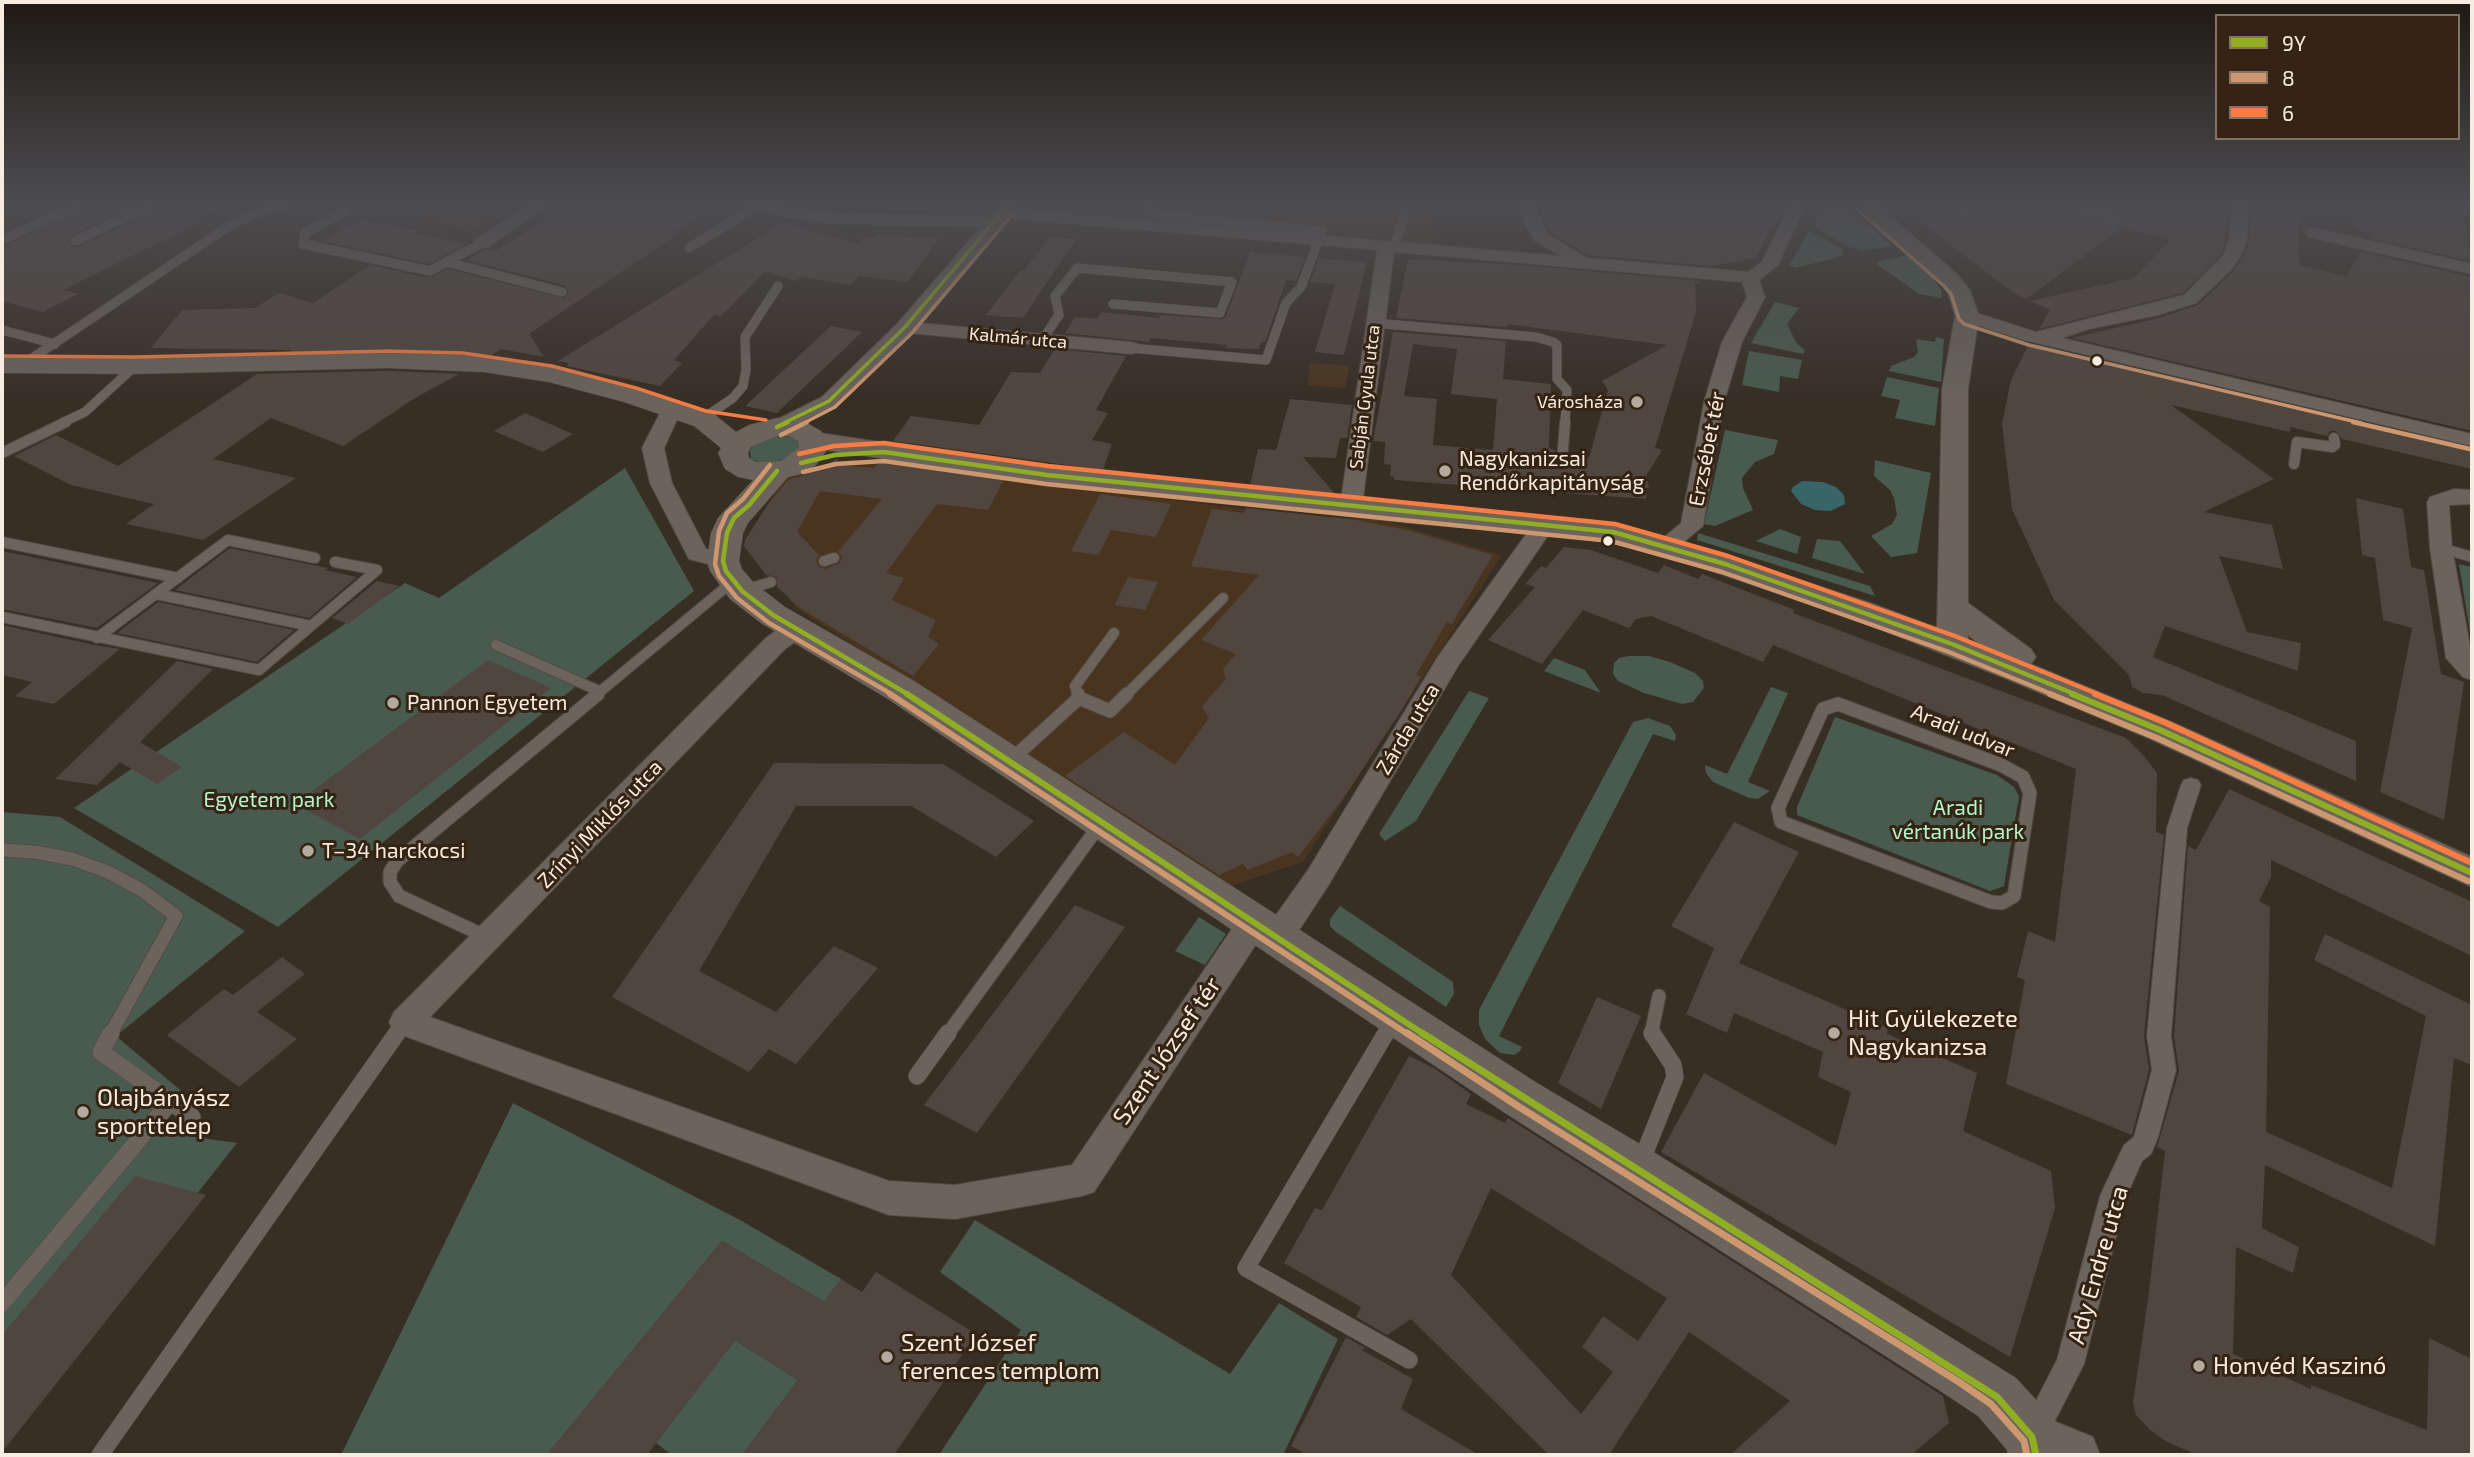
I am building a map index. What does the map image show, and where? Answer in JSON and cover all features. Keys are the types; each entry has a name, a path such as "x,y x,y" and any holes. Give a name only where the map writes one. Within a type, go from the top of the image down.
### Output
{"main road":[{"path":"12,365 135,366 388,360 462,362 550,374 603,387 667,417 795,428 800,453"},
{"path":"703,420 755,472 800,453"},
{"path":"771,428 748,436 738,456 746,484 733,506 734,517 726,539 742,579 796,629 901,690 1521,1098 1638,1168 1997,1397 2048,1449"},
{"path":"734,517 800,453"}],"street":[{"path":"952,272 905,327 829,401 800,453 884,453 1047,475 1545,524 1613,533 1665,546 1952,644 2212,754 2472,873"},
{"name":"Sabján Gyula utca","path":"1351,507 1374,323 1385,272"},
{"path":"1688,272 1749,277 1760,272"},
{"path":"1941,272 1959,290 1967,316 1955,388 1952,644"},
{"path":"2031,336 2054,334 2084,324 2158,309 2190,299 2219,272"},
{"name":"Erzsébet tér","path":"1665,546 1692,526 1717,391 1732,342 1756,297 1749,277"},
{"path":"1967,316 2031,336 2330,410 2472,440"},
{"name":"Kalmár utca","path":"905,327 1131,348"},
{"path":"771,428 829,401"},
{"path":"667,417 653,449 661,483 697,554 742,579"},
{"path":"2472,497 2454,496 2438,502 2441,548 2458,658 2472,671"},
{"name":"Zárda utca","path":"1265,930 1318,878 1448,661 1545,524"},
{"path":"1951,605 1980,629 2071,693"},
{"name":"Zrínyi Miklós utca","path":"405,1022 776,643 796,629"},
{"name":"Ady Endre utca","path":"2048,1449 2113,1196 2133,1153 2142,1146 2146,1137 2164,1070 2159,1036 2177,828 2191,785"},
{"name":"Szent József tér","path":"405,1022 889,1198 955,1202 1082,1180 1265,930"}],"lane":[{"path":"12,365 55,344 161,272"},
{"path":"485,272 562,292"},
{"path":"1042,340 1059,315 1055,296 1074,272"},
{"path":"1113,304 1220,313 1232,282 1121,272"},
{"path":"1131,348 1266,360 1286,303 1301,288 1307,272"},
{"path":"703,420 733,398 743,386 747,370 745,337 778,286"},
{"path":"1374,323 1536,337 1553,342 1557,345 1557,379 1567,390 1562,462"},
{"path":"2,330 55,344"},
{"path":"2,453 85,412 135,366"},
{"path":"2294,464 2297,442 2332,447 2335,444 2334,438"},
{"path":"97,638 228,540 315,558"},
{"path":"2,542 178,578"},
{"path":"2441,548 2472,556"},
{"path":"2,617 259,670 377,570 335,562"},
{"path":"489,938 399,896 390,882 390,872 406,852 598,691 742,579"},
{"path":"156,594 311,626"},
{"path":"1114,633 1075,686 1079,698 1110,711 1223,598"},
{"path":"496,645 598,691"},
{"path":"1010,761 1079,698"},
{"name":"Aradi udvar","path":"1838,704 2009,768 2026,781 2030,793 2016,894 2008,901 1998,904 1791,827 1778,818 1778,808 1823,709 1838,704"},
{"path":"917,1076 1101,823"},
{"path":"2,850 35,852 72,859 108,872 143,891 176,916 101,1052 192,1117"},
{"path":"1638,1168 1675,1077 1673,1065 1651,1036 1659,996"},
{"path":"1399,1017 1381,1039 1246,1268 1409,1360"},
{"path":"100,1455 405,1022"},
{"path":"2,1303 171,1101"}],"shaded area":[{"path":"1310,363 1349,366 1345,388 1307,385"},
{"path":"852,460 1277,513 1385,521 1502,555 1303,862 1231,886 1220,886 795,607 747,541 784,477 838,461"}],"green space":[{"path":"1887,272 1929,272 1941,290 1942,298 1919,294"},
{"path":"1775,302 1799,308 1787,324 1797,344 1805,350 1803,354 1751,343"},
{"path":"1936,337 1944,339 1941,382 1889,371 1891,366 1914,357 1918,352 1916,339 1935,342"},
{"path":"1749,351 1802,360 1798,379 1780,376 1779,392 1742,385"},
{"path":"1887,377 1939,388 1935,426 1895,418 1900,400 1881,396"},
{"path":"1725,430 1778,440 1774,454 1755,462 1742,478 1743,488 1753,510 1715,526 1704,524"},
{"path":"782,435 796,439 801,447 788,460 763,464 751,459 750,450 753,445"},
{"path":"1875,460 1931,473 1917,553 1891,557 1871,536 1892,524 1897,515 1890,490 1874,476"},
{"name":"Egyetem park","path":"625,468 694,591 278,927 74,808 405,583 439,598"},
{"path":"1780,529 1801,537 1797,554 1756,541"},
{"path":"1698,533 1870,586 1875,596 1697,540"},
{"path":"1817,539 1840,541 1865,574 1812,558"},
{"path":"2459,564 2472,567 2472,645"},
{"path":"1649,656 1670,662 1695,673 1703,681 1704,688 1693,702 1682,704 1644,693 1618,681 1613,674 1614,663 1619,658"},
{"path":"1554,658 1585,670 1601,693 1544,671"},
{"path":"1771,687 1788,693 1748,782 1770,791 1758,799 1749,798 1713,782 1706,773 1705,765 1727,774"},
{"path":"1469,691 1489,698 1416,821 1385,841 1379,834"},
{"name":"Aradi vértanúk park","path":"1835,717 1997,775 2014,787 2019,796 2004,886 1990,891 1797,815 1797,807"},
{"path":"1648,718 1670,726 1676,735 1675,741 1653,734 1499,1036 1522,1047 1514,1055 1500,1053 1485,1039 1479,1025 1479,1010 1633,722"},
{"name":"Olajbányász sporttelep","path":"2,812 60,817 245,931 116,1036 185,1094 146,1130 237,1143 2,1441"},
{"path":"1340,906 1453,982 1454,994 1446,1007 1336,932 1330,926 1330,919"},
{"path":"1199,917 1226,934 1205,965 1175,951"},
{"path":"513,1103 740,1220 841,1279 824,1302 722,1241 547,1455 341,1455"},
{"path":"975,1220 1230,1374 1279,1303 1338,1339 1283,1455 939,1455 1021,1330 940,1272"},
{"path":"735,1340 798,1380 742,1455 672,1455 656,1443"}],"water":[{"path":"1802,481 1823,482 1836,487 1844,495 1845,504 1831,511 1815,510 1801,504 1791,491"}],"building":[{"path":"2,272 100,272 63,290 78,294 43,312 2,301"},
{"path":"360,272 402,272 429,278 442,272 460,272 564,298 569,293 564,285 513,272 621,272 529,334 544,357 501,349 492,355 388,349 289,352 292,350 151,348 182,310 255,308 279,293 313,303"},
{"path":"702,272 914,272 907,282 859,276 850,285 801,277 796,281 765,272 721,316 714,315 674,360 682,363 660,386 567,366 569,363 558,361"},
{"path":"1019,272 1054,272 1023,318 986,315"},
{"path":"1243,272 1299,272 1296,281 1286,280 1265,342 1261,342 1259,349 1065,333 1075,317 1097,319 1102,312 1159,318 1160,315 1223,319"},
{"path":"1314,272 1365,272 1344,355 1315,352 1335,284 1310,282"},
{"path":"1405,272 1598,272 1699,281 1700,284 1695,283 1696,312 1655,448 1662,450 1646,476 1649,488 1646,488 1646,499 1394,480 1394,477 1390,476 1391,465 1384,464 1385,442 1373,441 1393,332 1506,341 1503,379 1551,384 1549,448 1555,450 1555,465 1562,470 1569,466 1571,453 1589,458 1608,390 1602,381 1667,345 1507,324 1507,327 1396,318","holes":["1413,344 1457,349 1451,394 1497,399 1493,450 1433,445 1437,399 1404,396"]},
{"path":"1986,272 2063,272 2026,299"},
{"path":"2139,272 2204,272 2183,293 2039,329 2050,310 2030,301 2133,278"},
{"path":"2329,272 2346,276 2349,272 2450,272 2472,277 2472,431 2072,338 2159,318 2198,305 2232,273"},
{"path":"831,326 862,332 777,413 745,406"},
{"path":"2029,344 2472,448 2472,469 2342,439 2336,431 2330,431 2327,436 2290,427 2290,432 2171,405 2274,479 2204,512 2272,525 2283,569 2219,556 2247,632 2301,643 2298,671 2165,626 2153,657 2356,741 2356,781 2162,695 2143,693 2132,687 2129,675 2054,600 2012,509 2002,424 2011,380"},
{"path":"1055,349 1126,356 1096,410 1108,413 1092,440 1112,444 1103,470 893,441 911,416 979,425 1011,372 1040,373"},
{"path":"388,371 459,374 415,398 343,446 271,418 213,459 296,478 203,540 126,524 154,504 71,485 14,456 56,435 118,466 257,374"},
{"path":"1290,399 1352,405 1347,438 1340,438 1336,458 1303,457 1335,494 1250,486 1258,449 1276,450"},
{"path":"525,413 573,434 543,452 494,431"},
{"path":"839,458 834,465 874,468 880,461 1004,479 988,510 937,504 886,573 904,578 892,600 936,620 928,637 939,644 913,676 800,608 777,587 777,577 766,575 744,546 745,540 768,504 789,479 802,476","holes":["820,491 882,499 838,552 842,556 840,563 826,569 818,566 816,560 819,555 797,532"]},
{"path":"1100,494 1171,504 1156,537 1111,530 1099,555 1071,551"},
{"path":"2356,498 2403,509 2411,567 2424,570 2441,674 2464,682 2444,820 2380,792 2412,628 2383,620 2375,558 2362,555"},
{"path":"1246,508 1356,520 1411,531 1493,555 1452,624 1447,622 1416,675 1421,677 1404,706 1342,800 1298,857 1292,852 1248,870 1243,864 1219,875 1065,776 1124,732 1175,765 1209,718 1202,706 1226,679 1223,669 1236,654 1201,640 1259,575 1191,566 1212,509 1244,513"},
{"path":"1564,547 1591,550 1658,573 1664,565 1698,579 1702,574 1795,610 1793,613 2126,738 2144,756 2157,773 2156,832 2164,835 2144,1036 2149,1070 2132,1135 2006,1084 2025,980 2017,977 2028,931 2055,942 2076,769 1773,645 1763,662 1651,616 1636,619 1629,628 1583,610 1542,664 1488,640 1535,587 1525,584 1541,566 1546,568"},
{"path":"230,548 328,568 325,570 357,577 309,618 175,590"},
{"path":"2,551 158,583 97,628 2,609"},
{"path":"1128,577 1158,582 1145,610 1115,605"},
{"path":"377,581 399,586 348,624 332,618"},
{"path":"158,602 294,630 257,662 117,633"},
{"path":"2,625 120,649 54,704 15,696 32,682 2,675"},
{"path":"488,660 551,688 360,839 295,804"},
{"path":"177,661 213,669 140,742 182,767 157,784 120,762 97,785 55,779"},
{"path":"774,763 943,764 1034,821 996,857 911,806 796,806 699,971 776,1012 834,946 878,968 796,1064 769,1049 749,1072 612,997"},
{"path":"2229,789 2472,902 2472,956 2271,860 2271,877 2259,901 2270,907 2266,1132 2392,1188 2426,1016 2314,960 2325,934 2472,1005 2472,1065 2454,1058 2435,1246 2265,1165 2262,1228 2299,1247 2293,1273 2236,1247 2233,1354 2311,1389 2311,1385 2427,1430 2429,1338 2472,1359 2472,1455 2198,1455 2167,1442 2150,1430 2136,1415 2133,1403 2165,1151 2157,1147 2179,1071 2174,1036 2188,846 2196,850"},
{"path":"1734,822 1799,852 1739,963 1888,1028 1887,1034 1977,1073 1963,1131 2051,1171 2055,1208 2010,1357 1661,1152 1704,1073 1836,1146 1851,1092 1818,1077 1823,1052 1734,1013 1727,1033 1686,1014 1714,948 1671,926"},
{"path":"1075,905 1125,927 977,1133 924,1105"},
{"path":"282,957 305,974 257,1012 297,1039 239,1087 167,1035 224,989 233,995"},
{"path":"1597,997 1641,1016 1601,1109 1558,1083"},
{"path":"1409,1056 1434,1068 1471,1094 1466,1104 1505,1123 1508,1118 1943,1396 1949,1423 1911,1455 1730,1455 1790,1401 1689,1332 1609,1455 1549,1455 1411,1319 1387,1335 1356,1317 1361,1307 1284,1263 1315,1208 1322,1210","holes":["1491,1188 1667,1298 1638,1341 1603,1316 1582,1347 1613,1372 1581,1414 1451,1275"]},
{"path":"135,1176 206,1195 2,1452 2,1335"},
{"path":"722,1241 824,1302 841,1279 862,1292 876,1272 976,1334 894,1455 742,1455 798,1380 735,1340 647,1455 547,1455"},
{"path":"1346,1337 1365,1348 1362,1350 1413,1379 1401,1409 1479,1455 1307,1455 1291,1446"}],"transit line":[{"name":"9Y","path":"777,427 829,401 905,327 952,272"},
{"name":"8","path":"781,435 835,407 912,333 964,272"},
{"name":"8","path":"1928,272 1951,294 1959,319 1964,324 2029,345 2470,449"},
{"name":"6","path":"2,356 135,357 388,351 463,353 552,366 636,388 706,411 766,420"},
{"name":"6","path":"799,454 834,446 884,443 1048,466 1615,524 1728,556 1955,636 2164,722 2472,863"},
{"name":"9Y","path":"801,463 835,455 884,452 1047,475 1613,532 1725,564 1952,644 2160,730 2472,873"},
{"name":"8","path":"803,472 836,464 884,461 1046,484 1611,541 1722,572 1949,652 2157,738 2468,881"},
{"name":"8","path":"770,465 743,499 727,513 719,531 715,564 719,576 737,598 769,623 896,697 1516,1105 1959,1382 1991,1404 2024,1441 2027,1455"},
{"name":"9Y","path":"777,471 749,505 734,518 727,533 723,561 726,571 742,591 773,615 901,690 1521,1098 1638,1169 1997,1397 2032,1437 2036,1455"}],"place":[{"name":"Városháza","path":"1637,402"},
{"name":"Nagykanizsai Rendőrkapitányság","path":"1445,471"},
{"name":"Pannon Egyetem","path":"393,703"},
{"name":"T–34 harckocsi","path":"308,851"},
{"name":"Hit Gyülekezete Nagykanizsa","path":"1834,1033"},
{"name":"Olajbányász sporttelep","path":"83,1112"},
{"name":"Szent József ferences templom","path":"887,1357"},
{"name":"Honvéd Kaszinó","path":"2199,1366"}]}
